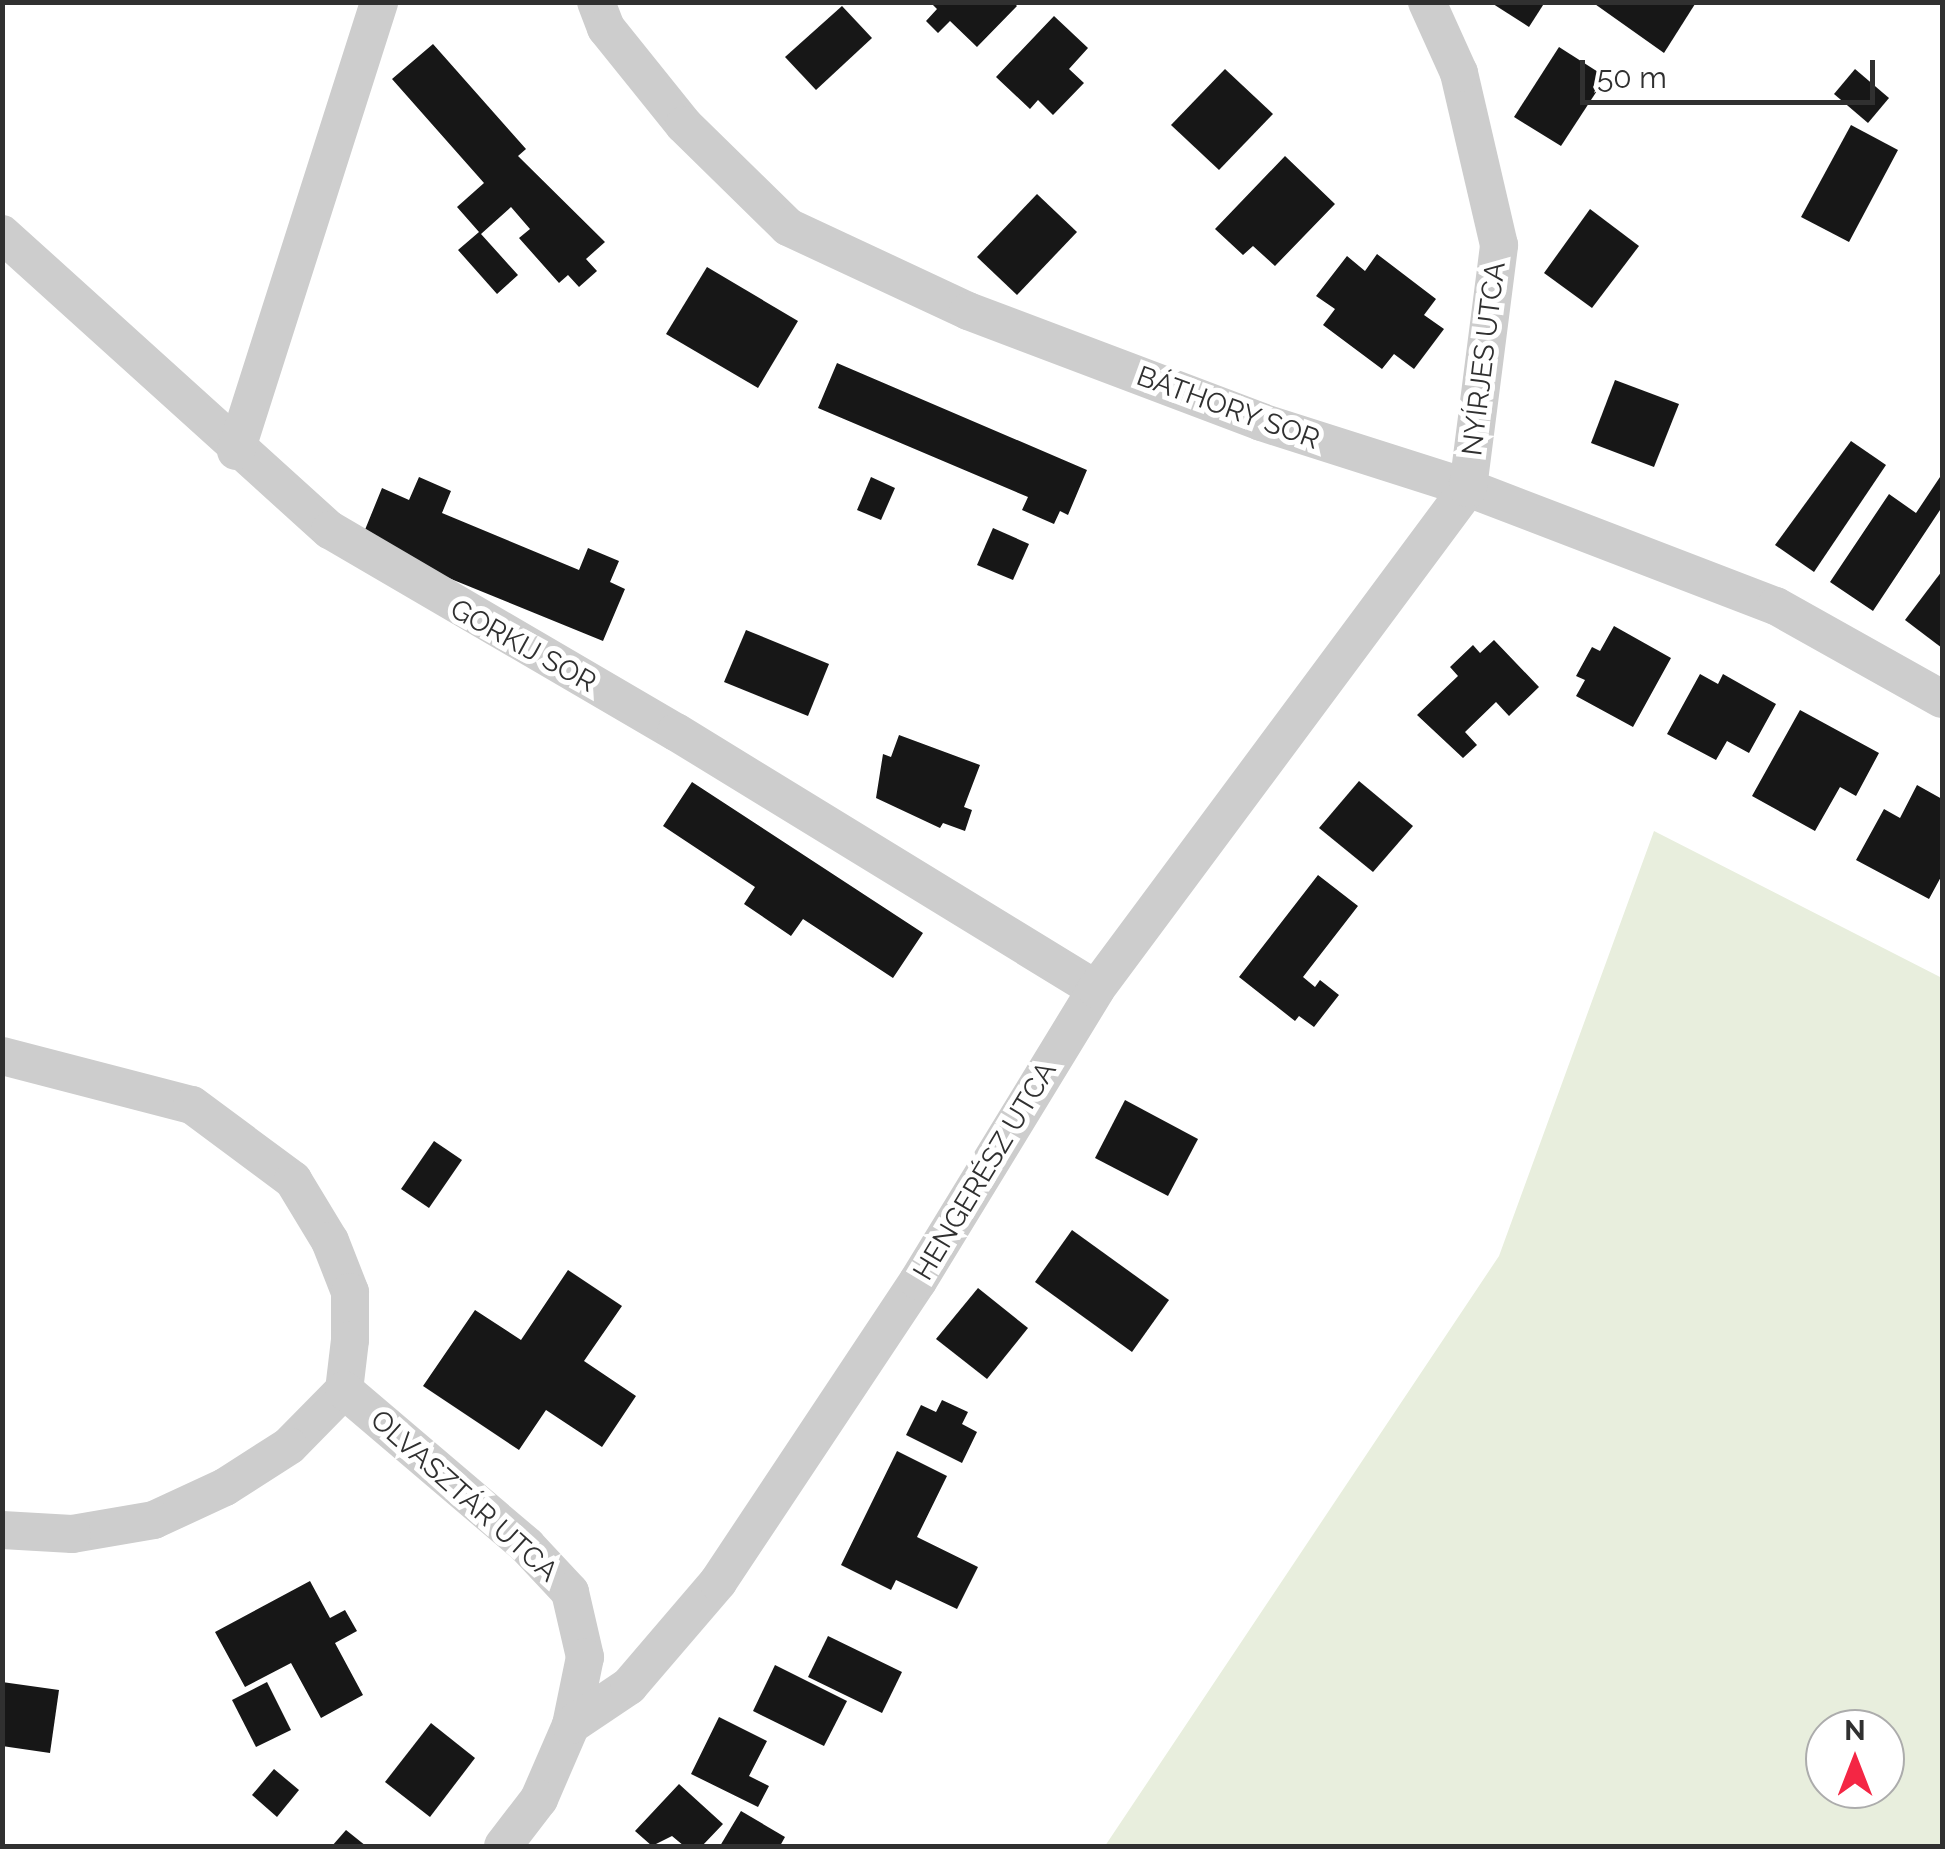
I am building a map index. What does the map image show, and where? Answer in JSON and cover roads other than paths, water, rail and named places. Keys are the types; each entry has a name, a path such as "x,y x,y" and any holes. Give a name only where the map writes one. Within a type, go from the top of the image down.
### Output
{"street":[{"path":"236,452 379,2"},
{"name":"BÁTHORY SOR","path":"596,2 606,28 684,124 788,226 986,318 1261,422 1468,488 1776,606 1942,698"},
{"name":"NYÍRJES UTCA","path":"1427,2 1460,73 1498,245 1468,488"},
{"name":"GORKIJ SOR","path":"2,234 236,452 330,530 419,587 676,732 1096,989"},
{"name":"HENGERÉSZ UTCA","path":"572,1725 629,1686 718,1582 918,1281 1096,989 1468,488"},
{"name":"OLVASZTÁR UTCA","path":"2,1056 192,1105 294,1180 330,1240 350,1292 344,1390 288,1446 225,1487 154,1520 72,1534 2,1530"},
{"name":"OLVASZTÁR UTCA","path":"344,1390 527,1546 570,1592 585,1657 572,1725"},
{"path":"502,1846 539,1800 572,1725"}]}
